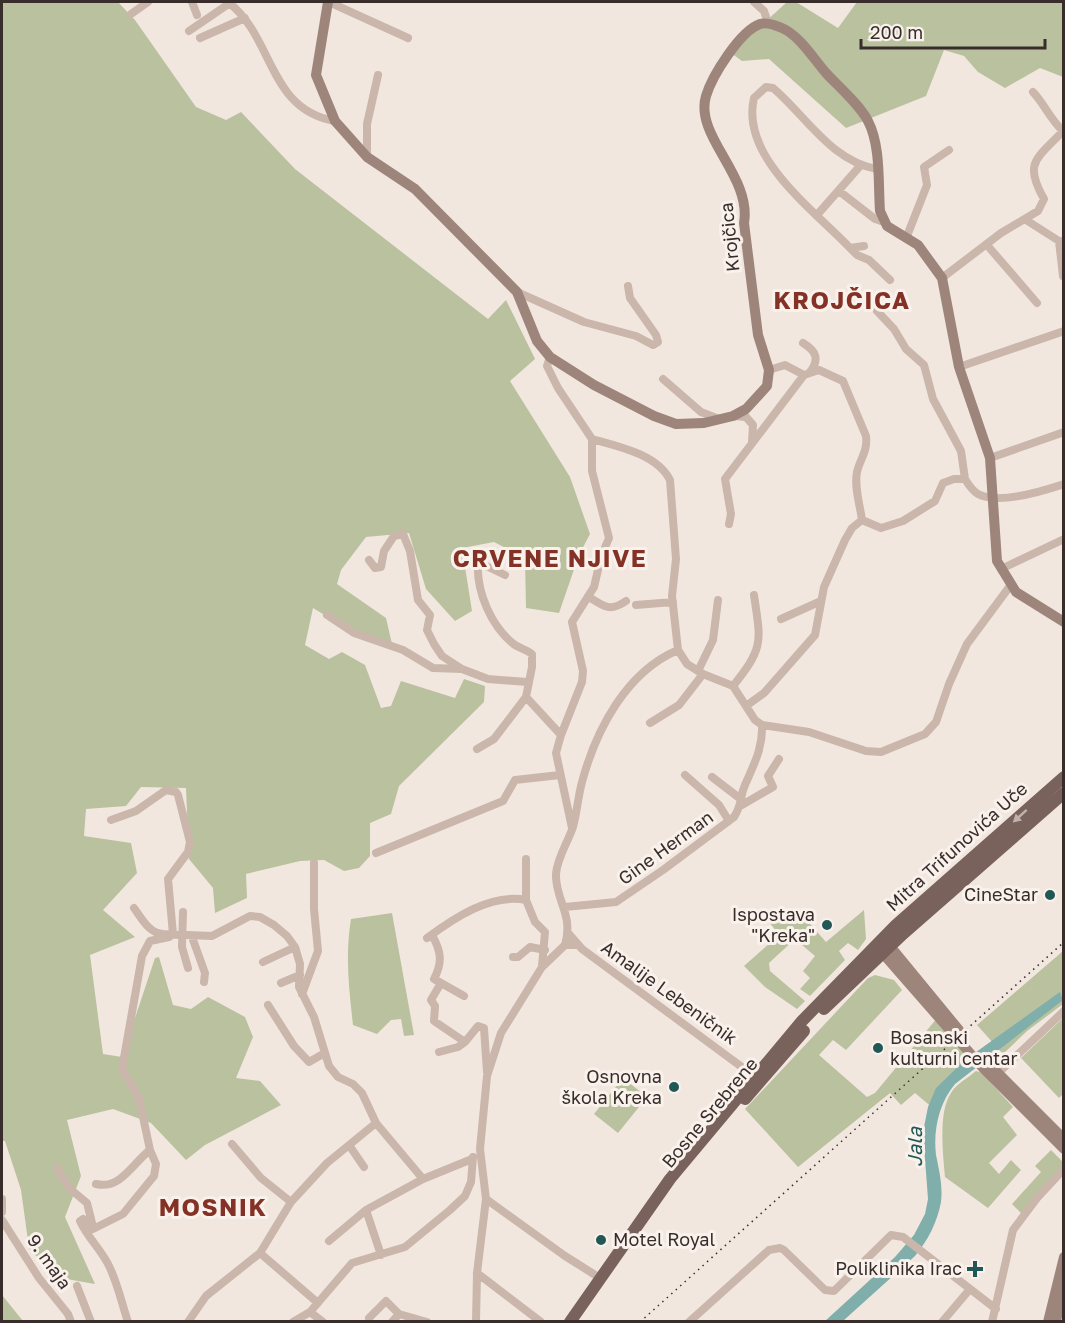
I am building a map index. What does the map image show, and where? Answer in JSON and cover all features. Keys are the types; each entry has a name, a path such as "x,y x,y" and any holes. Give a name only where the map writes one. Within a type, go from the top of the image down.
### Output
{"main road":[{"path":"328,2 316,75 335,121 367,157 415,189 517,292 537,341 550,357 594,385 654,416 676,424 704,423 733,416 747,409 767,386 769,370"},
{"path":"768,23 790,33 807,49 868,120 874,140 880,211 884,222 907,236 930,258 942,278 958,367 990,458 997,561 1010,586 1064,622"},
{"name":"Krojčica","path":"768,23 758,24 734,46 711,84 705,102 707,120 738,179 747,208 744,223 758,335 769,370"},
{"name":"Mitra Trifunovića Uče","path":"883,945 1064,777"},
{"name":"Mitra Trifunovića Uče","path":"883,945 1064,793"},
{"path":"883,945 985,1065 1064,1149"},
{"name":"Bosne Srebrene","path":"570,1322 670,1179 754,1076 801,1022 883,945"},
{"name":"Bosne Srebrene","path":"578,1322 672,1186 807,1028 883,945"},
{"path":"995,1076 1064,1138"},
{"path":"1048,1322 1064,1257"},
{"path":"1056,1322 1064,1280"}],"street":[{"path":"131,15 148,2"},
{"path":"192,2 197,15"},
{"path":"189,31 229,2 245,18 285,92 315,117 335,121"},
{"path":"328,2 408,38"},
{"path":"754,2 764,11 768,23"},
{"path":"200,38 245,18"},
{"path":"367,157 367,124 378,75"},
{"path":"878,169 860,166 821,138 772,88 766,87 757,95 751,118 768,161 857,255 869,260 890,280"},
{"path":"942,278 1009,228 1038,211 1044,199 1033,179 1035,163 1063,131 1050,120 1046,107 1033,92"},
{"path":"907,236 928,180 924,167 949,150"},
{"path":"817,215 860,166"},
{"path":"839,191 875,219 884,222"},
{"path":"1026,220 1061,241 1064,276"},
{"path":"987,245 1037,303"},
{"path":"850,248 864,246"},
{"path":"517,292 575,319 636,336 653,345 658,342 656,335 630,298 628,286"},
{"path":"877,311 894,329 906,349 924,365 933,399 961,450 965,479 977,493 992,498 1029,494 1064,484"},
{"path":"958,367 1064,331"},
{"path":"729,524 730,507 725,478 816,363 817,358 813,349 803,344"},
{"path":"550,357 547,366 558,388 592,440 592,471 609,538 589,597 573,617 583,671 580,689 556,753 572,830"},
{"path":"769,370 785,365 807,373 828,372 843,381 866,436 867,446 857,473 862,520"},
{"path":"663,379 701,411 721,419"},
{"path":"733,416 746,417 753,425 752,444"},
{"path":"990,458 1064,432"},
{"path":"592,440 632,452 667,473 673,497 675,535 673,602 678,650 687,664 733,686 762,725 809,732 866,751 882,752 925,734 936,722 949,684 967,644 1010,586"},
{"path":"862,520 881,528 903,521 935,501 943,483 954,479 965,479"},
{"path":"746,706 764,693 792,659 807,646 819,623 824,586 845,540 852,528 862,520"},
{"path":"369,560 375,568 381,567 384,550 394,536 403,534 410,551 418,600 430,615 429,633 442,656 462,669 488,679 527,682"},
{"path":"1001,569 1064,539"},
{"path":"477,749 494,739 526,697 527,682 532,667 532,654 515,644 491,614 481,595 478,562 505,575"},
{"path":"733,686 757,653 761,639 754,596"},
{"path":"589,597 607,609 615,609 626,601"},
{"path":"650,723 679,705 701,672 713,640 718,600"},
{"path":"781,620 821,601"},
{"path":"636,605 673,602"},
{"path":"327,615 354,633 404,650 433,668 462,669"},
{"path":"487,1077 501,1033 542,967 565,945 568,933 565,907 556,873 572,830 581,785 596,737 628,688 661,658 678,650"},
{"path":"526,697 561,735"},
{"name":"Gine Herman","path":"742,802 743,788 762,741 762,725"},
{"name":"Gine Herman","path":"565,907 616,902 663,870 729,821 742,802 772,787 768,776 779,759"},
{"path":"376,853 504,801 515,780 560,775"},
{"path":"686,775 720,805 729,821"},
{"path":"712,777 742,802"},
{"path":"111,820 136,811 166,790 176,792 178,795 190,842 188,852 168,879 173,934"},
{"path":"526,859 526,900 535,922 545,932 542,967"},
{"path":"302,994 318,951 314,909 314,863"},
{"path":"464,996 434,978 441,966 440,949 429,937 480,906 516,898 526,900"},
{"path":"134,908 144,923 157,934 212,936 250,916 274,925 295,947 300,964 302,994 314,1017 323,1054 338,1077 352,1084 362,1093 376,1123 423,1179"},
{"path":"183,912 182,947 188,968"},
{"name":"Amalije Lebeničnik","path":"568,933 577,945 754,1076"},
{"path":"93,1229 123,1214 154,1176 156,1164 150,1150 140,1098 122,1069 142,956 150,941 173,934"},
{"path":"192,937 205,973 204,982"},
{"path":"565,945 577,945"},
{"path":"263,962 295,947"},
{"path":"513,957 518,957 530,947 544,950"},
{"path":"281,983 300,975"},
{"path":"441,983 431,1000 435,1006 434,1021 465,1042"},
{"path":"268,1005 294,1046 309,1062 323,1054"},
{"path":"995,1076 1064,1011"},
{"path":"439,1052 458,1047 478,1026 484,1028 487,1077 480,1149 486,1199 477,1273 476,1322"},
{"path":"188,1322 206,1296 260,1253 291,1202 327,1163 376,1123"},
{"path":"232,1144 261,1178 291,1202"},
{"path":"349,1146 364,1167"},
{"path":"329,1241 366,1210 423,1179 472,1159 480,1149"},
{"path":"96,1184 108,1187 116,1183 150,1150"},
{"path":"293,1322 310,1312 352,1263 405,1247 465,1196 471,1182 472,1159"},
{"path":"57,1168 69,1188 87,1203 93,1229"},
{"path":"992,1322 1016,1223 1064,1170"},
{"path":"2,1199 2,1212"},
{"path":"486,1199 565,1256 600,1278"},
{"path":"366,1210 381,1255"},
{"path":"93,1229 83,1219 80,1221 87,1238 100,1250 111,1269 128,1322"},
{"name":"9. maja","path":"2,1220 39,1278 71,1322"},
{"path":"689,1322 769,1250 780,1248 784,1250 829,1292 838,1288 891,1235 903,1237 996,1309"},
{"path":"260,1253 318,1303"},
{"path":"477,1273 541,1322"},
{"name":"9. maja","path":"77,1286 91,1322"},
{"path":"942,1322 970,1289"},
{"path":"369,1318 386,1301 399,1314 427,1322"},
{"path":"310,1312 323,1322"},
{"path":"392,1322 399,1314"}],"green space":[{"path":"2,2 118,2 135,20 196,107 226,120 241,112 295,169 488,319 506,300 535,359 510,381 570,477 590,534 579,555 559,613 526,608 525,558 494,542 462,548 472,611 455,621 426,589 409,533 366,537 341,570 337,584 386,618 392,644 351,631 313,608 305,645 329,659 342,652 365,665 381,708 391,706 401,681 455,698 464,679 485,686 484,702 399,786 391,814 370,823 370,856 359,868 344,871 324,860 300,861 246,874 247,898 215,913 213,888 189,859 186,788 141,787 126,806 86,809 84,836 131,843 137,873 103,910 135,937 90,955 103,1054 122,1057 155,958 159,957 173,1005 191,1009 208,997 245,1017 253,1037 236,1078 260,1081 281,1105 205,1145 186,1160 151,1123 113,1109 67,1120 81,1176 65,1217 95,1284 55,1277 29,1248 21,1190 5,1141 2,1141"},
{"path":"787,2 796,2 838,28 857,2 1063,2 1063,77 1040,68 1005,88 978,72 964,56 944,50 926,96 846,128 769,59 742,61 731,53"},
{"path":"864,910 866,939 858,950 848,943 839,951 845,960 810,996 800,989 810,978 803,971 815,956 795,939 769,963 770,971 805,1001 797,1009 765,987 744,966 779,935 770,923 803,916 826,942"},
{"path":"392,913 414,1035 404,1036 401,1019 391,1020 377,1034 353,1025 348,959 351,919"},
{"path":"1063,951 1063,1004 1027,1031 1003,1054 977,1025"},
{"path":"875,975 894,980 902,990 846,1050 833,1040 819,1055 867,1097 875,1093 938,1017 976,1059 950,1080 934,1109 915,1093 901,1105 890,1093 798,1167 745,1109 868,978"},
{"path":"1063,1018 1063,1094 1059,1098 1021,1058"},
{"path":"976,1071 982,1073 1013,1107 1003,1117 1017,1135 989,1163 999,1174 1011,1160 1021,1170 988,1208 945,1177 944,1168 943,1122 947,1101 956,1087"},
{"path":"623,1078 647,1097 618,1133 594,1114"},
{"path":"1051,1150 1063,1162 1063,1167 1022,1214 1012,1204 1041,1172 1035,1166"},
{"path":"2,1295 23,1321 2,1321"}],"water":[{"path":"1060,992 1063,1000 949,1091 938,1117 935,1136 941,1202 934,1224 920,1250 843,1321 824,1322 895,1257 914,1235 925,1214 928,1199 923,1132 928,1107 936,1088 965,1060"}],"railway":[{"path":"640,1322 1064,942"}],"place":[{"name":"CineStar","path":"1050,895"},
{"name":"Ispostava \"Kreka\"","path":"827,925"},
{"name":"Bosanski kulturni centar","path":"878,1048"},
{"name":"Osnovna škola Kreka","path":"674,1087"},
{"name":"Motel Royal","path":"601,1240"},
{"name":"Poliklinika Irac","path":"975,1269"}],"district":[{"name":"KROJČICA","path":"842,301"},
{"name":"CRVENE NJIVE","path":"550,559"},
{"name":"MOSNIK","path":"213,1208"}],"water label":[{"name":"Jala","path":"915,1147"}]}
